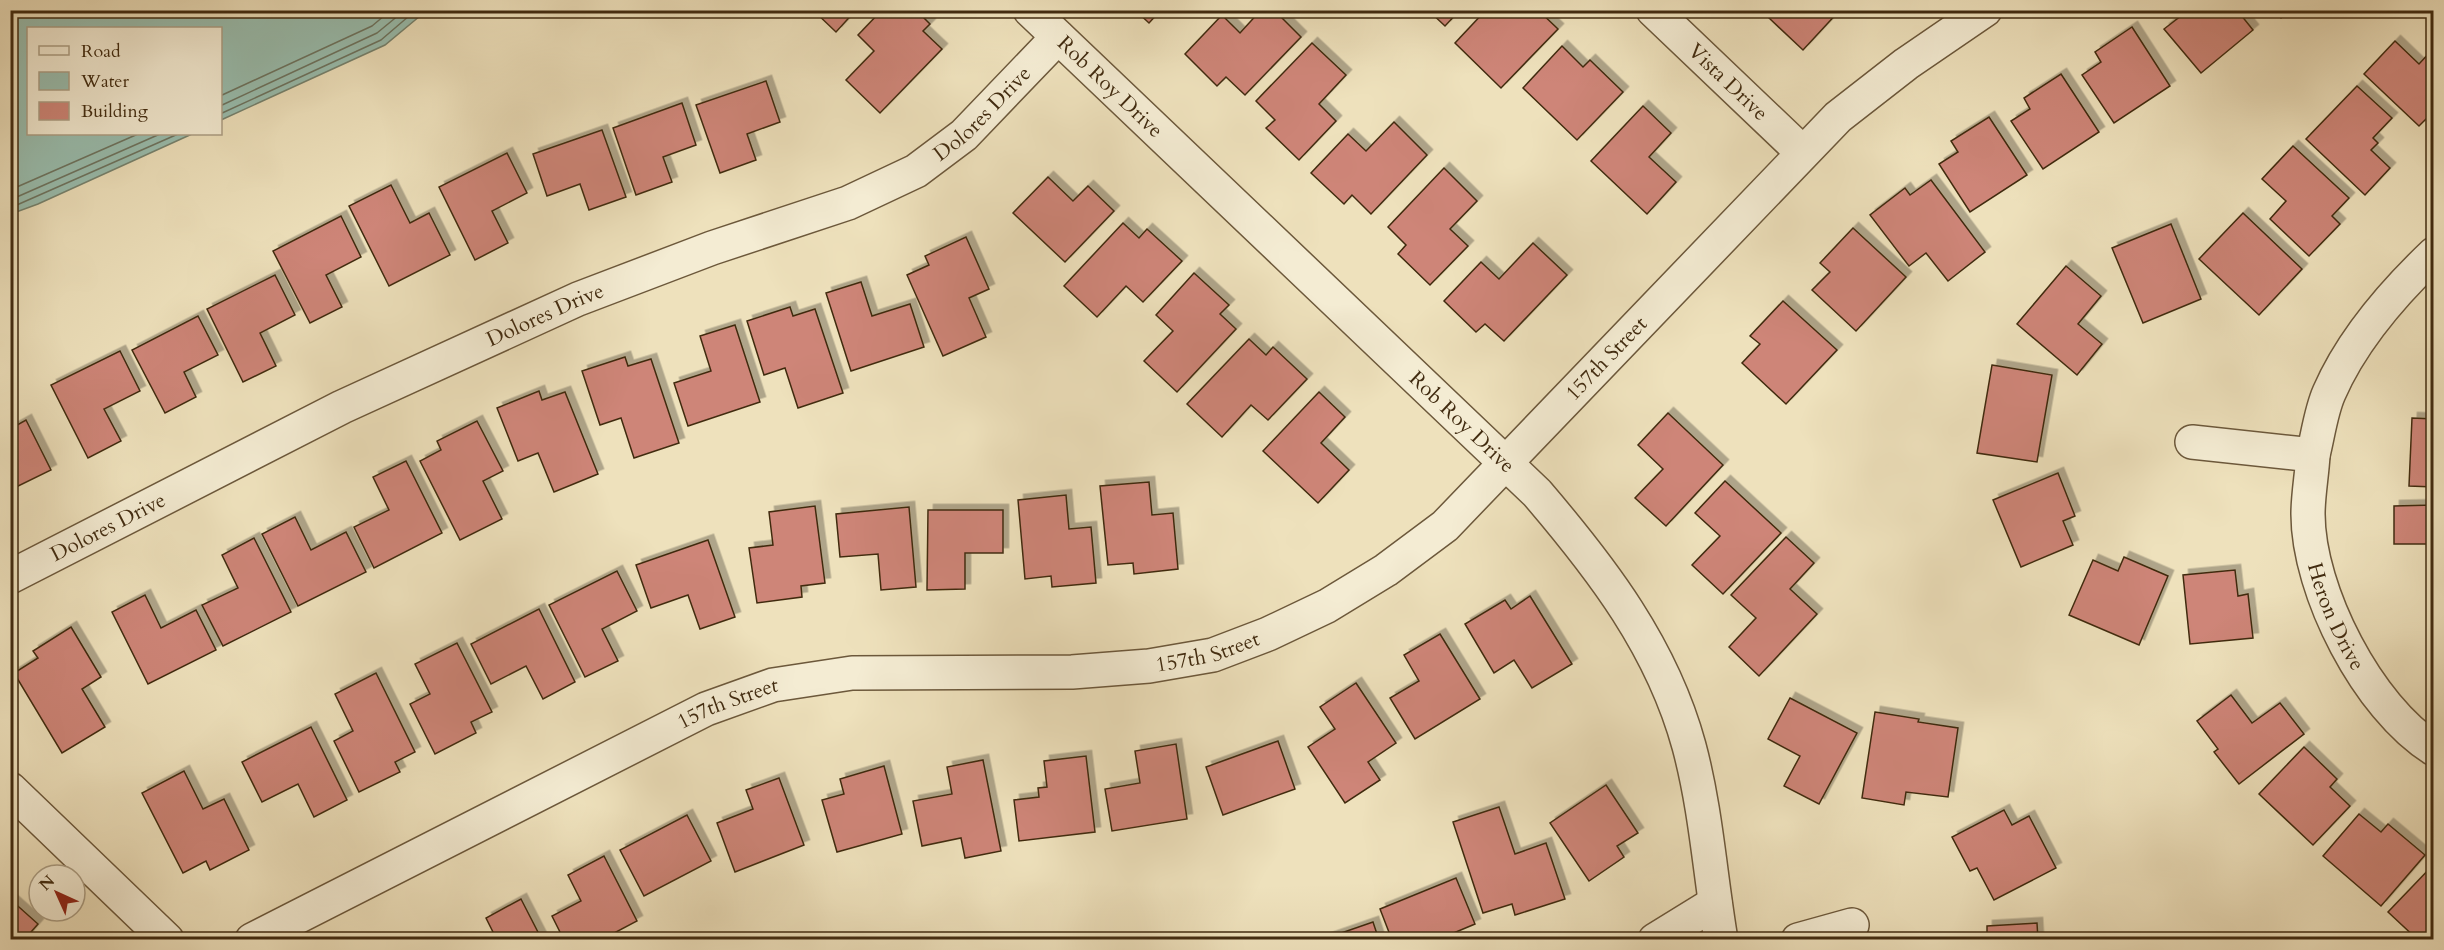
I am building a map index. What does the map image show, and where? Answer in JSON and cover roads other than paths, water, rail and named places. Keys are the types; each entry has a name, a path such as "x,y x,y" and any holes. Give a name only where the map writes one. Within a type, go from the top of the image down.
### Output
{"street":[{"name":"Rob Roy Drive","path":"1030,10 1537,493 1597,564 1624,603 1651,650 1674,699 1689,745 1700,795 1721,939"},
{"name":"Vista Drive","path":"1653,10 1802,152"},
{"name":"157th Street","path":"252,939 706,709 772,685 852,672 1072,672 1149,666 1224,651 1327,606 1386,570 1445,526 1838,117 1906,64 1985,10"},
{"name":"Dolores Drive","path":"10,577 342,407 578,299 712,248 848,203 916,171 964,135 1058,37"},
{"name":"Heron Drive","path":"2433,254 2402,284 2356,347 2328,393 2313,455 2308,516 2316,568 2328,607 2348,650 2376,692 2407,728 2433,749"},
{"path":"2192,442 2313,455"},
{"path":"10,789 167,939"},
{"path":"1655,939 1715,903"},
{"path":"1798,939 1852,925"}],"water":[{"path":"11,10 426,10 385,45 222,120 222,27 27,27 27,135 190,135 11,214"}]}
